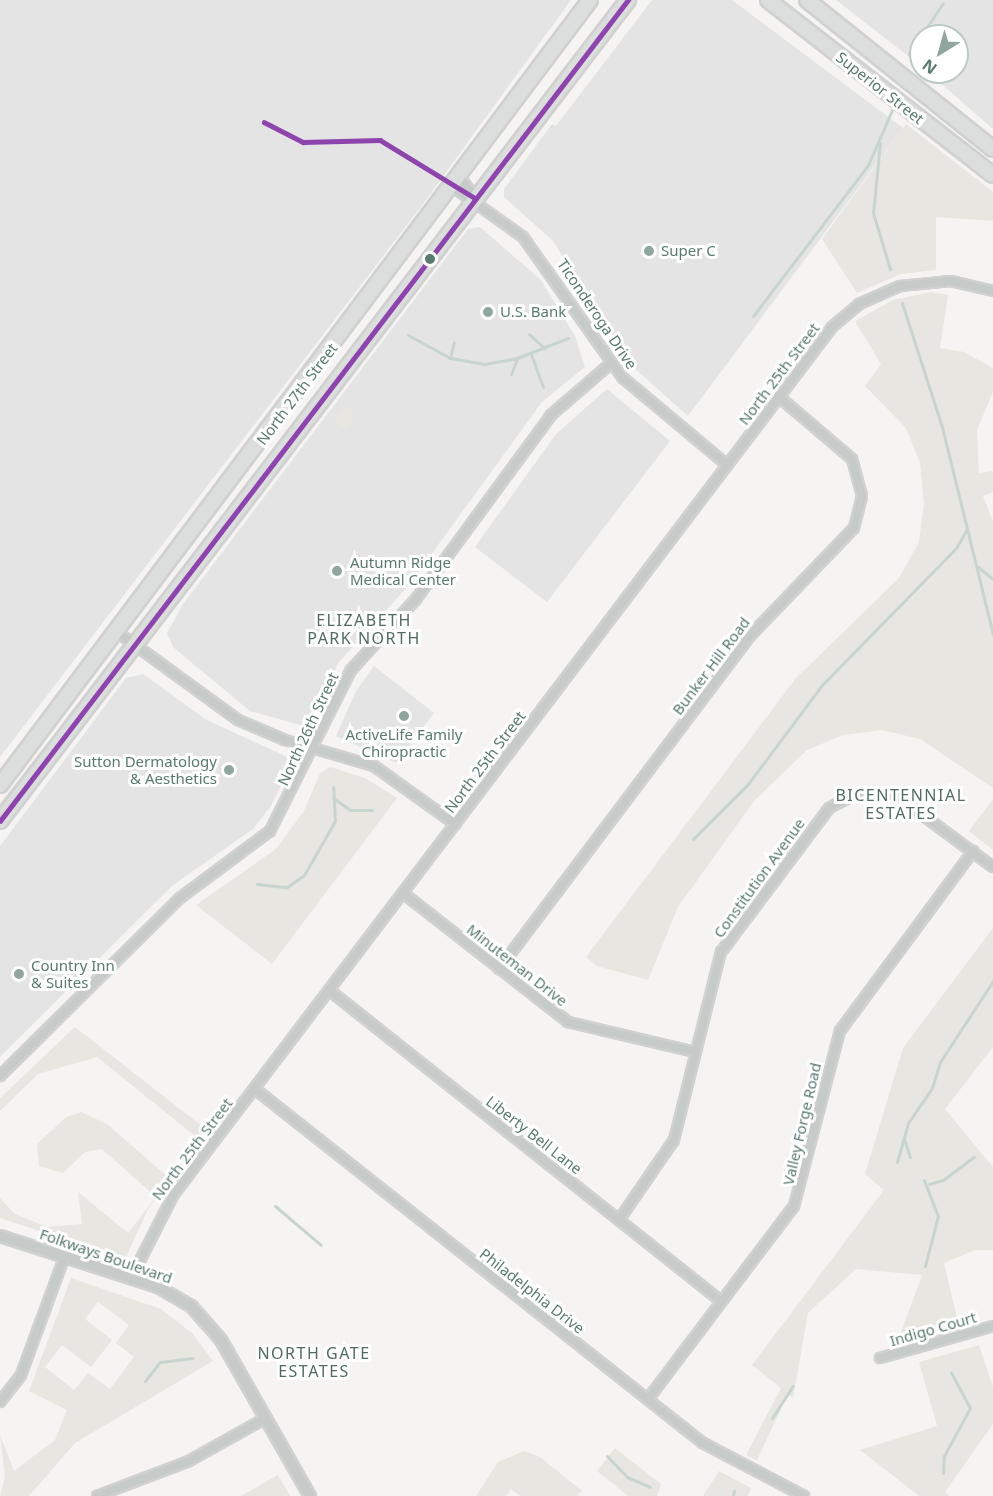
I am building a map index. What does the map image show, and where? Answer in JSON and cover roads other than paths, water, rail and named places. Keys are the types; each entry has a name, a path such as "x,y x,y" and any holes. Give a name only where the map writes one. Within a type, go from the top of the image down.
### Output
{"main road":[{"name":"North 27th Street","path":"0,785 457,182 590,0"},
{"name":"North 27th Street","path":"0,821 628,0"},
{"name":"Superior Street","path":"768,0 993,175"},
{"name":"Superior Street","path":"807,0 993,149"}],"street":[{"name":"Ticonderoga Drive","path":"457,182 538,254 611,363 652,407 727,465"},
{"name":"North 25th Street","path":"131,1278 164,1209 836,322 892,289 944,281 993,291"},
{"name":"North 26th Street","path":"0,1076 180,898 270,831 315,749 356,663 420,594 551,414 611,363"},
{"name":"Bunker Hill Road","path":"499,969 749,637 842,544 857,521 861,483 850,455 778,396"},
{"path":"120,627 135,643 238,720 315,749 380,769 455,824"},
{"name":"Constitution Avenue","path":"619,1220 671,1147 716,964 727,942 834,804 864,792 894,794 973,850 993,867"},
{"name":"Valley Forge Road","path":"648,1399 799,1194 845,1021 973,850"},
{"name":"Minuteman Drive","path":"403,893 499,969 575,1025 695,1052"},
{"name":"Liberty Bell Lane","path":"329,990 722,1301"},
{"name":"Philadelphia Drive","path":"255,1089 718,1453 804,1496"},
{"name":"Folkways Boulevard","path":"0,1236 166,1290 207,1321 267,1418 310,1496"},
{"path":"0,1402 21,1375 64,1258"},
{"name":"Indigo Court","path":"880,1358 993,1326"},
{"path":"97,1496 197,1458 267,1418"}],"waterway":[{"path":"929,24 943,3"},
{"path":"753,316 868,165 892,110"},
{"path":"880,143 873,213 890,269"},
{"path":"902,303 942,427 993,634"},
{"path":"529,334 544,348"},
{"path":"408,335 450,358 484,364 517,358 568,338"},
{"path":"450,358 454,342"},
{"path":"531,354 543,387"},
{"path":"511,374 517,359"},
{"path":"693,839 748,784 822,685 956,548 967,529"},
{"path":"978,567 993,579"},
{"path":"257,884 287,887 304,875 335,821 333,787"},
{"path":"333,798 350,810 372,810"},
{"path":"897,1162 908,1123 932,1088 940,1062 993,981"},
{"path":"904,1139 910,1157"},
{"path":"929,1184 943,1180 974,1157"},
{"path":"924,1180 938,1216 925,1266"},
{"path":"275,1206 321,1245"},
{"path":"145,1381 160,1362 193,1358"},
{"path":"943,1473 944,1456 970,1408 951,1373"},
{"path":"772,1418 793,1386"},
{"path":"607,1456 627,1477 650,1487"},
{"path":"733,1496 734,1491"}],"place":[{"name":"Super C","path":"649,251"},
{"name":"U.S. Bank","path":"488,312"},
{"name":"Autumn Ridge Medical Center","path":"337,571"},
{"name":"ActiveLife Family Chiropractic","path":"404,716"},
{"name":"Sutton Dermatology & Aesthetics","path":"229,770"},
{"name":"Country Inn & Suites","path":"19,974"}],"district":[{"name":"ELIZABETH PARK NORTH","path":"364,629"},
{"name":"BICENTENNIAL ESTATES","path":"901,804"},
{"name":"NORTH GATE ESTATES","path":"314,1362"}]}
